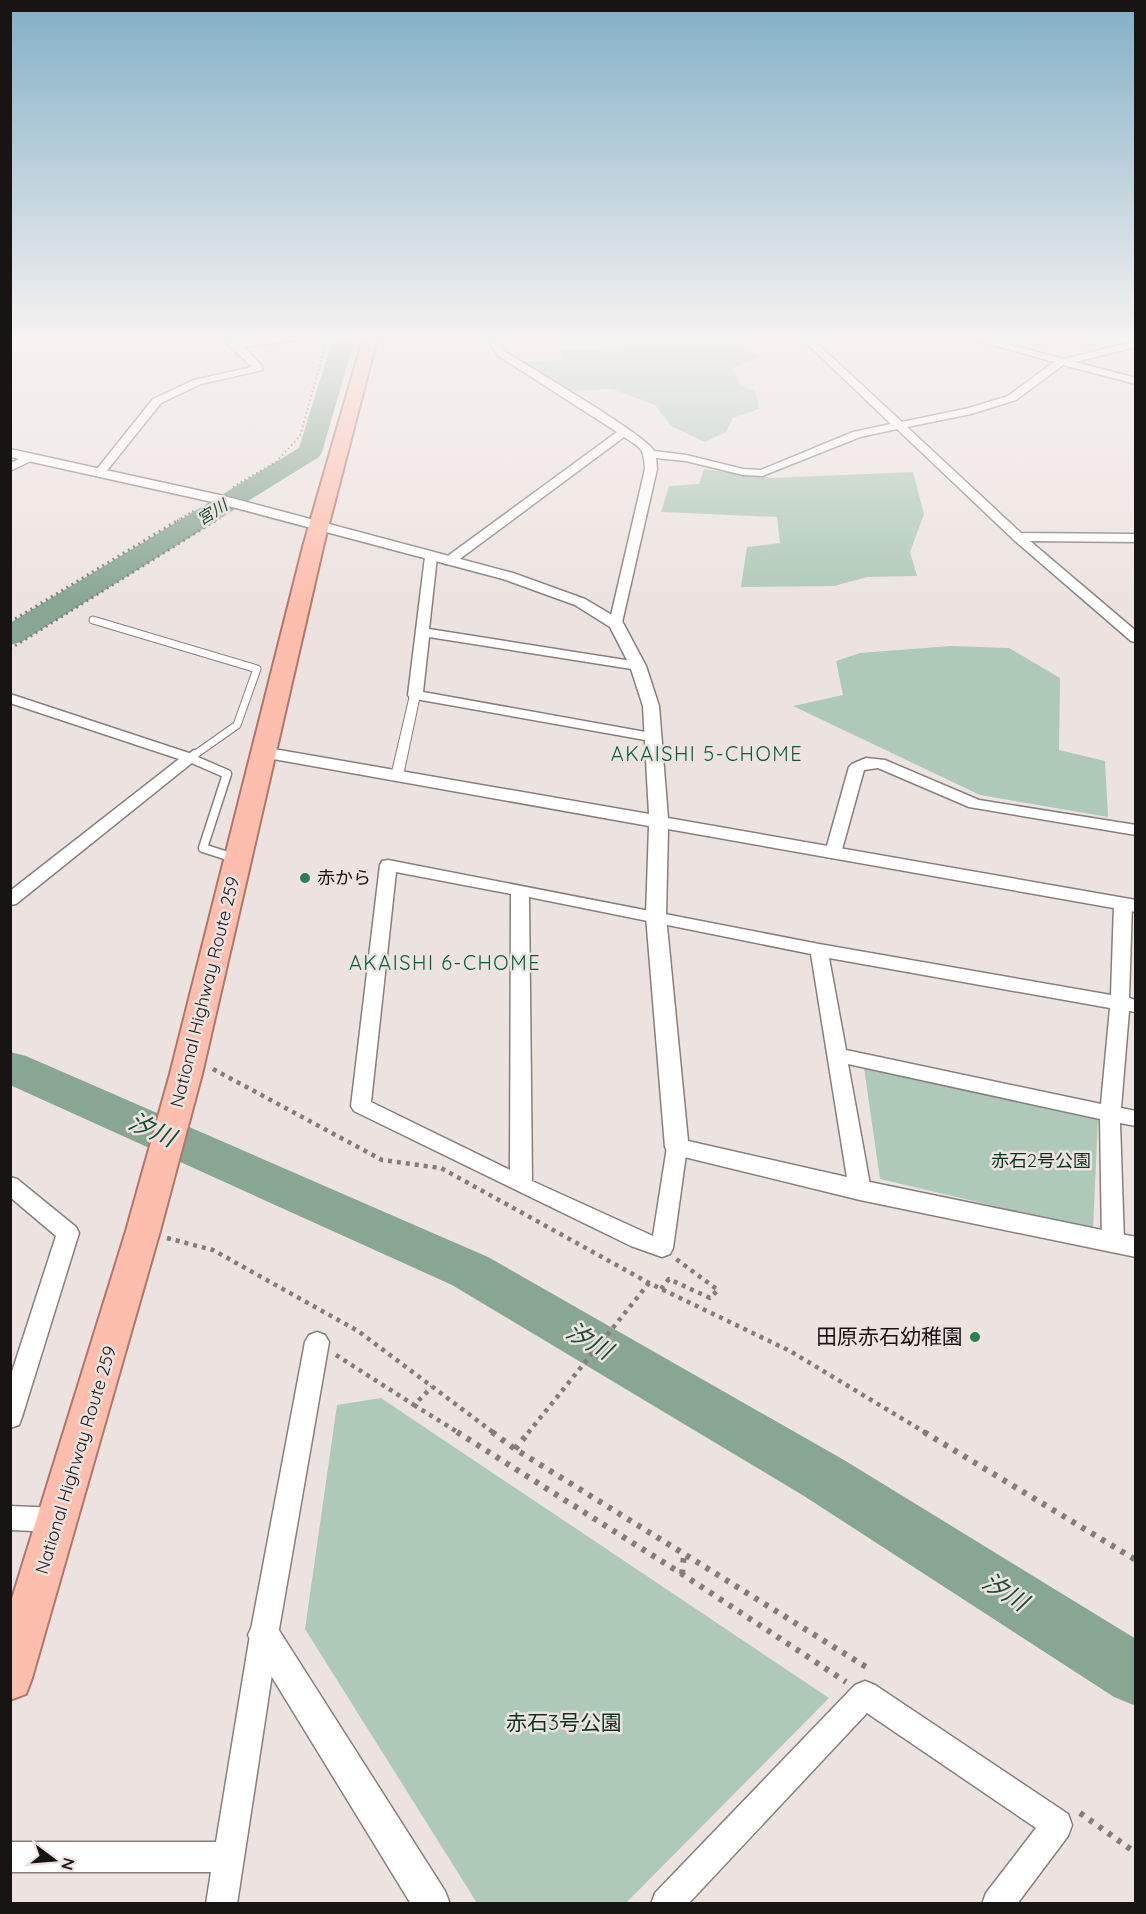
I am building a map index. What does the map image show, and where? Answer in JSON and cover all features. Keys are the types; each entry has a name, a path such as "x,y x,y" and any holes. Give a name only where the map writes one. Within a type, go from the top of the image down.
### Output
{"highway":[{"name":"National Highway Route 259","path":"10,1678 146,1222 188,1065 262,752 346,424"}],"street":[{"path":"101,471 139,424"},
{"path":"615,424 646,446 650,454 648,479 616,624"},
{"path":"650,454 686,458 743,472 762,473 857,434 909,424"},
{"path":"901,426 1018,537 1136,638"},
{"path":"397,776 415,695 423,633 440,559 624,430"},
{"path":"10,453 101,471 239,504 543,587 580,602 616,624 638,666 651,706 651,737 658,823 656,916 677,1147 662,1248 639,1240 521,1185 361,1106 388,865 656,916 819,950 1128,1004"},
{"path":"10,468 31,457"},
{"path":"1018,537 1136,538"},
{"path":"423,633 638,666"},
{"path":"415,695 651,737"},
{"path":"10,698 190,758"},
{"path":"262,752 1129,905 1128,1004 1110,1114 1124,1244 860,1190 677,1147"},
{"path":"10,900 190,758"},
{"path":"833,853 857,767 866,763 880,763 975,804 1136,830"},
{"path":"520,891 521,1185"},
{"path":"819,950 860,1190"},
{"path":"836,1055 1136,1119"},
{"path":"10,1185 68,1233 10,1417"},
{"path":"221,1904 264,1635 317,1342"},
{"path":"10,1518 58,1520"},
{"path":"264,1635 432,1904"},
{"path":"666,1904 870,1684 1057,1825 997,1904"},
{"path":"10,1857 229,1857"}],"lane":[{"path":"93,620 257,669 237,725 190,758"},
{"path":"190,758 227,774 203,848 237,859"}],"path":[{"path":"10,649 239,504"},
{"path":"188,1065 382,1160 441,1168 649,1283 789,1351 1136,1560"},
{"path":"146,1222 213,1250 358,1331 515,1449 684,1555 870,1684"},
{"path":"661,1289 669,1279 710,1298 718,1290 662,1248"},
{"path":"515,1449 649,1283"},
{"path":"317,1342 414,1406 682,1574 870,1684"},
{"path":"414,1406 432,1387"},
{"path":"682,1574 684,1555"},
{"path":"1069,1805 1136,1853"}],"green space":[{"path":"670,424 730,424 726,432 705,442"},
{"path":"704,469 772,478 913,472 924,514 910,552 917,576 867,577 834,586 741,587 747,547 780,543 777,517 661,512 669,486 699,484"},
{"path":"951,646 1009,648 1060,678 1059,750 1105,761 1108,817 980,795 793,706 843,695 836,661 860,653"},
{"name":"赤石2号公園","path":"864,1068 1098,1119 1093,1229 880,1179"},
{"name":"赤石3号公園","path":"381,1398 829,1698 626,1903 477,1903 305,1629 337,1405"}],"waterway":[{"name":"宮川","path":"10,636 310,452 318,424"},
{"name":"汐川","path":"10,1067 470,1271 824,1478 1136,1675"}],"place":[{"name":"赤から","path":"305,878"},
{"name":"田原赤石幼稚園","path":"975,1337"}],"district":[{"name":"AKAISHI 5-CHOME","path":"707,754"},
{"name":"AKAISHI 6-CHOME","path":"445,963"}]}
